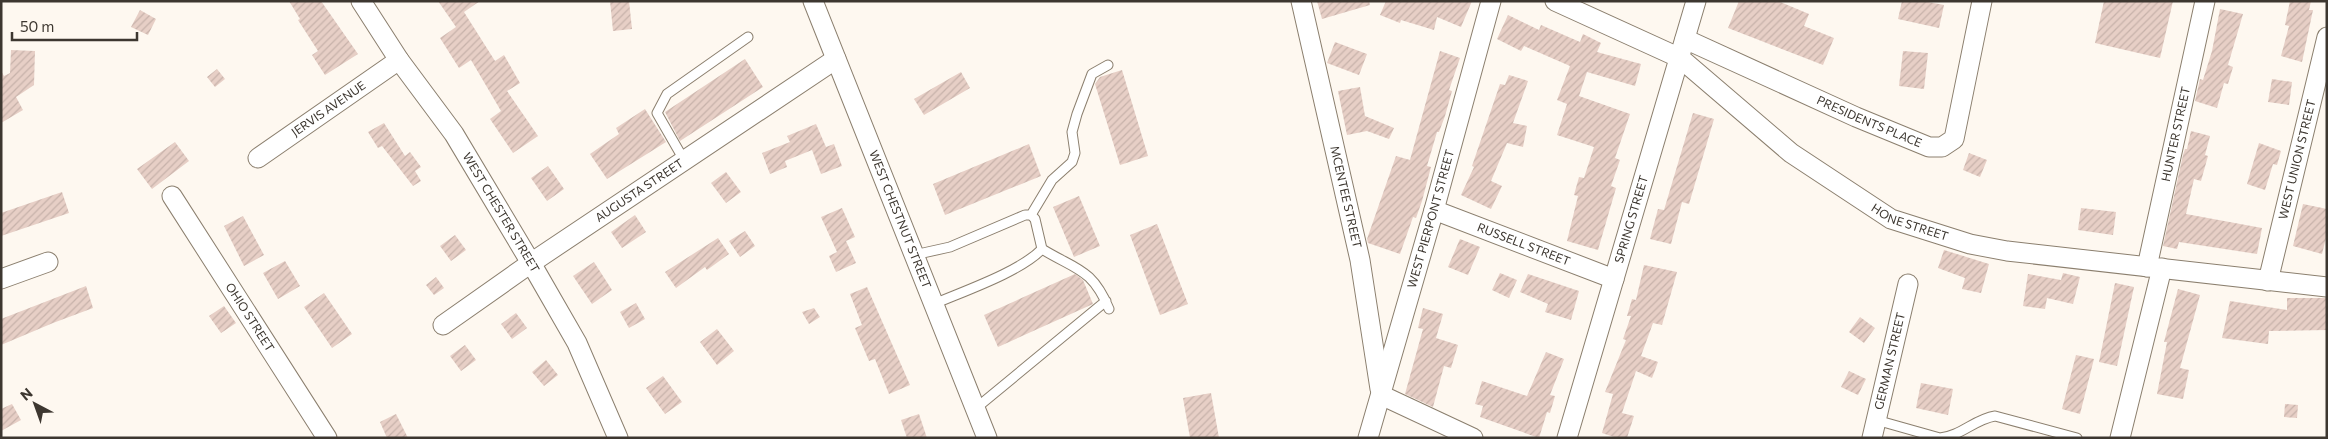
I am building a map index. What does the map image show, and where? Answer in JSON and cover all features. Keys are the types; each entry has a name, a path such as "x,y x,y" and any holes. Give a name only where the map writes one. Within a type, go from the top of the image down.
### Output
{"street":[{"name":"WEST CHESTER STREET","path":"361,1 399,60 454,134 531,263 577,343 618,438"},
{"name":"WEST CHESTNUT STREET","path":"813,1 987,438"},
{"name":"MCENTEE STREET","path":"1301,1 1360,260 1381,395"},
{"name":"WEST PIERPONT STREET","path":"1368,438 1434,210 1491,1"},
{"name":"HONE STREET","path":"1555,1 1680,58 1791,153 1891,219 1970,244 2007,251 2155,267 2268,282 2327,287"},
{"name":"SPRING STREET","path":"1567,438 1696,1"},
{"name":"PRESIDENTS PLACE","path":"1685,39 1856,117 1930,146 1942,147 1954,139 1982,1"},
{"name":"HUNTER STREET","path":"2120,438 2155,267 2205,1"},
{"name":"WEST UNION STREET","path":"2268,282 2327,37"},
{"name":"AUGUSTA STREET","path":"443,325 531,263 836,59"},
{"name":"JERVIS AVENUE","path":"258,158 399,60"},
{"name":"OHIO STREET","path":"172,196 327,438"},
{"name":"RUSSELL STREET","path":"1434,210 1614,279"},
{"path":"1,279 48,262"},
{"name":"GERMAN STREET","path":"1874,429 1908,284"},
{"path":"1381,395 1473,438"}],"lane":[{"path":"684,160 657,113 667,94 748,36"},
{"path":"1031,215 1052,180 1072,162 1076,153 1072,132 1077,114 1092,74 1108,65"},
{"path":"914,255 950,247 1025,215 1031,215 1035,219 1042,249 1081,269 1093,281 1108,305 975,409"},
{"path":"934,304 1015,268 1042,249"},
{"path":"1874,429 1940,438 1949,437 1985,417 1996,416 2077,438"}],"building":[{"path":"289,1 321,1 358,54 325,75 312,55 318,51 298,20 300,19"},
{"path":"438,1 480,1 464,12 495,61 504,55 520,83 507,91 538,136 513,153 490,119 501,111 471,60 459,68 440,38 456,27"},
{"path":"610,1 629,1 632,29 613,31"},
{"path":"1317,1 1369,1 1370,5 1322,19"},
{"path":"1386,1 1472,1 1461,27 1437,17 1434,30 1401,20 1400,23 1380,15"},
{"path":"1739,1 1778,1 1809,14 1804,26 1834,38 1823,65 1728,28"},
{"path":"1902,1 1923,1 1944,5 1939,28 1898,19"},
{"path":"2104,1 2173,1 2160,58 2095,43"},
{"path":"2290,1 2311,1 2309,10 2313,10 2302,62 2281,56 2289,26 2285,25"},
{"path":"2220,9 2243,14 2228,65 2233,67 2228,84 2224,83 2217,108 2195,101 2200,79 2203,80 2212,51"},
{"path":"140,10 156,19 148,35 131,27"},
{"path":"1508,15 1539,30 1541,25 1580,42 1583,34 1601,43 1597,52 1641,64 1635,86 1587,72 1579,96 1630,114 1615,158 1620,160 1611,186 1616,188 1598,250 1567,241 1578,196 1574,195 1579,177 1584,178 1594,147 1557,135 1567,104 1557,100 1570,66 1524,46 1521,51 1497,39"},
{"path":"1335,42 1367,54 1359,75 1327,63"},
{"path":"11,50 35,51 34,85 16,97 23,110 1,123 1,71 4,76 10,73"},
{"path":"1440,51 1460,58 1449,90 1452,91 1445,116 1439,132 1437,132 1427,166 1431,167 1422,201 1416,218 1413,217 1400,254 1368,243 1367,239 1396,156 1410,160"},
{"path":"1903,51 1928,53 1924,89 1899,86"},
{"path":"745,59 763,87 680,141 665,112"},
{"path":"217,69 225,79 215,87 207,77"},
{"path":"1122,70 1148,156 1120,165 1095,84 1100,77"},
{"path":"961,72 970,88 924,115 914,99"},
{"path":"1509,75 1528,81 1513,123 1527,126 1523,147 1507,143 1491,181 1502,186 1491,209 1461,195 1474,167 1472,166 1500,84 1505,85"},
{"path":"2272,79 2292,82 2289,105 2268,102"},
{"path":"1360,87 1365,116 1394,128 1389,139 1367,131 1347,135 1338,91"},
{"path":"645,109 666,142 607,179 590,154 619,134 616,128"},
{"path":"1693,113 1714,119 1689,204 1682,202 1671,244 1650,239 1658,209 1664,210"},
{"path":"384,123 405,156 410,152 421,167 415,171 421,181 413,186 382,146 378,148 368,132"},
{"path":"816,124 826,147 834,144 842,166 821,174 812,150 785,161 787,167 770,174 762,153 790,142 787,136"},
{"path":"2191,131 2210,136 2205,155 2208,156 2201,181 2194,179 2186,214 2262,228 2257,254 2179,242 2177,249 2163,246 2183,155 2185,149 2187,149"},
{"path":"175,142 189,161 152,189 137,169"},
{"path":"2259,143 2281,151 2277,165 2273,164 2265,190 2247,184"},
{"path":"1029,144 1041,176 945,215 933,184"},
{"path":"1969,153 1987,160 1980,177 1963,170"},
{"path":"548,166 564,189 547,201 531,178"},
{"path":"726,172 741,192 726,203 711,183"},
{"path":"62,192 69,213 1,236 1,213"},
{"path":"1079,196 1100,246 1074,257 1053,207"},
{"path":"2303,204 2327,209 2327,234 2322,254 2293,246"},
{"path":"842,208 855,237 846,241 856,263 836,272 829,256 837,252 821,217"},
{"path":"2081,208 2116,212 2113,235 2078,230"},
{"path":"635,215 646,232 622,248 611,232"},
{"path":"243,216 264,255 244,266 224,226"},
{"path":"1157,224 1188,304 1160,315 1130,235"},
{"path":"745,231 755,246 740,257 729,241"},
{"path":"455,235 466,250 451,261 440,246"},
{"path":"718,238 729,254 707,270 705,267 676,288 665,272"},
{"path":"1460,239 1480,247 1468,275 1448,267"},
{"path":"1944,250 1989,264 1981,293 1962,289 1965,278 1938,268"},
{"path":"285,261 300,286 278,299 263,273"},
{"path":"594,262 612,290 592,304 573,276"},
{"path":"1644,265 1677,272 1662,325 1653,323 1641,356 1658,362 1652,378 1636,371 1622,413 1634,416 1627,438 1617,438 1602,433 1613,394 1605,392 1626,340 1623,339 1631,316 1627,316 1632,299 1636,300"},
{"path":"1500,273 1517,280 1509,298 1492,290"},
{"path":"2063,273 2080,277 2073,304 2047,298 2045,309 2023,306 2028,274 2061,280"},
{"path":"1075,274 1083,280 1093,304 998,347 984,315"},
{"path":"1528,274 1579,291 1571,320 1545,312 1548,304 1520,292"},
{"path":"436,277 444,288 434,295 426,285"},
{"path":"2115,283 2134,287 2117,366 2099,362"},
{"path":"86,286 93,308 1,345 1,319"},
{"path":"867,287 910,385 889,394 875,359 869,361 855,328 862,325 850,294"},
{"path":"2178,289 2200,295 2180,368 2189,370 2183,399 2157,394 2167,342 2164,342"},
{"path":"324,293 352,334 332,348 304,307"},
{"path":"2287,298 2327,298 2327,330 2269,331 2268,344 2222,338 2230,301 2287,310"},
{"path":"636,303 645,319 629,328 620,312"},
{"path":"224,306 236,323 221,333 209,316"},
{"path":"814,308 820,317 809,324 802,312"},
{"path":"1423,308 1443,314 1436,338 1458,345 1451,368 1444,366 1433,407 1405,394 1423,329 1418,328"},
{"path":"516,313 527,328 512,339 501,324"},
{"path":"1860,317 1875,328 1864,343 1849,332"},
{"path":"717,329 734,351 717,365 700,342"},
{"path":"465,345 476,360 461,371 450,356"},
{"path":"1546,352 1564,359 1550,395 1555,396 1550,413 1547,412 1539,438 1480,417 1483,406 1475,404 1482,381 1527,396"},
{"path":"2076,355 2094,359 2080,414 2062,409"},
{"path":"546,360 558,375 544,386 532,372"},
{"path":"1849,371 1866,379 1858,395 1841,387"},
{"path":"663,376 682,402 665,414 646,388"},
{"path":"1921,383 1953,389 1948,415 1916,408"},
{"path":"1211,393 1219,438 1190,438 1183,398"},
{"path":"12,404 21,420 1,431 1,409"},
{"path":"2285,404 2298,405 2297,418 2284,417"},
{"path":"396,414 408,438 387,438 380,422"},
{"path":"919,414 927,438 907,438 901,420"}]}
